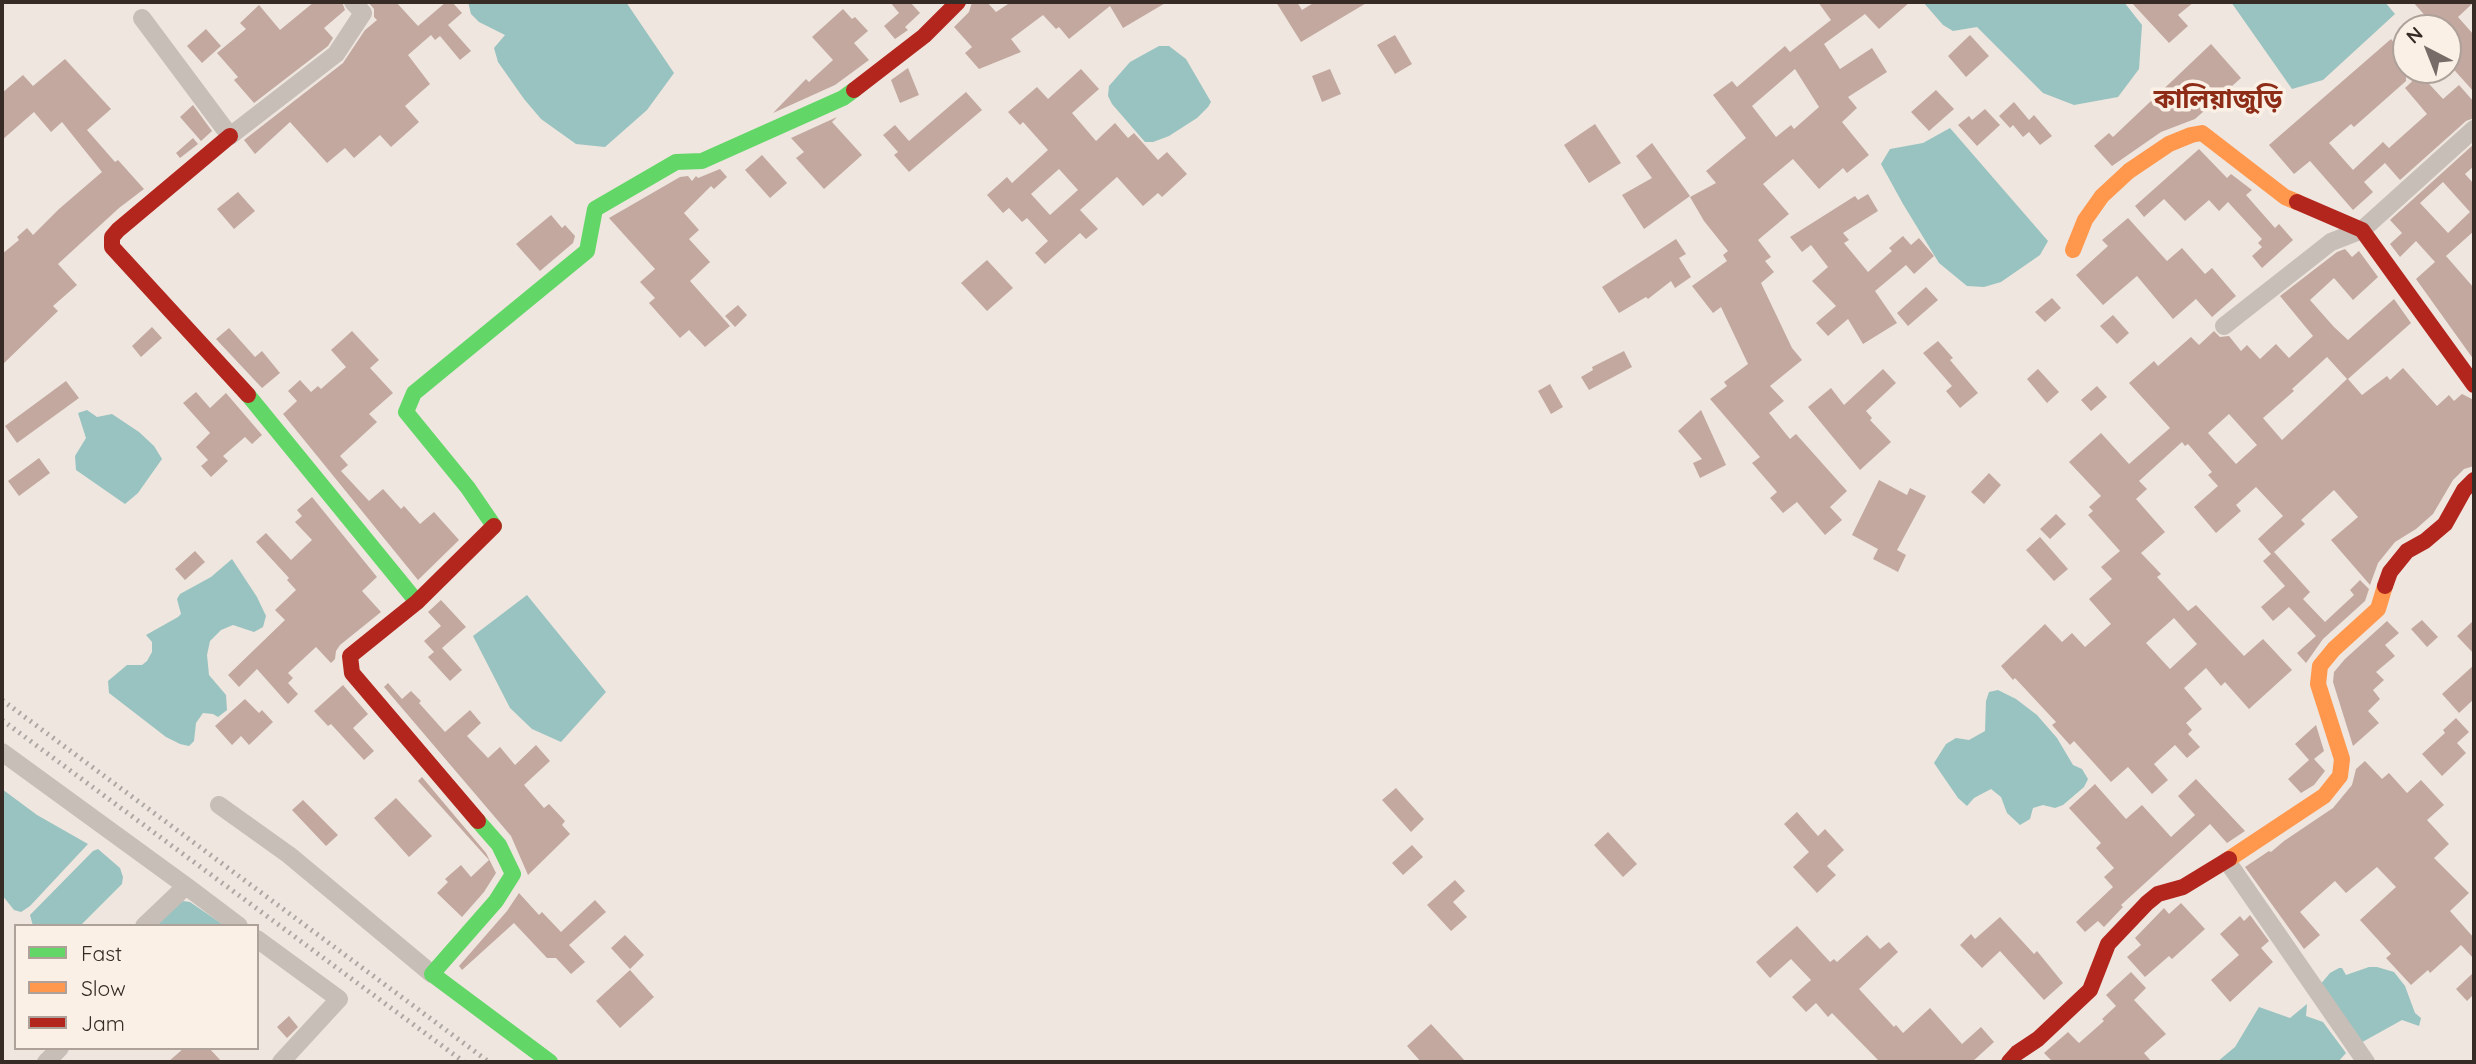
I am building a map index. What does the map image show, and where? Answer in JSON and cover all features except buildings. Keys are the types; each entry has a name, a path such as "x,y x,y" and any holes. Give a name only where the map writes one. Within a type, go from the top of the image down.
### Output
{"street":[{"path":"353,2 363,13 335,54 230,136 118,230 112,237 113,247 259,407 417,603"},
{"path":"432,974 496,901 513,874 499,845 352,673 350,656 417,603 494,526 468,488 406,412 414,393 587,251 594,209 676,162 702,161 843,98 924,36 958,2"},
{"path":"142,18 230,136"},
{"path":"2224,326 2331,242 2362,230 2474,129"},
{"path":"2073,250 2085,220 2102,196 2129,171 2169,144 2202,133 2285,197 2362,230 2474,385"},
{"path":"2009,1062 2070,1011 2090,990 2108,944 2147,903 2158,894 2183,887 2227,861 2324,796 2340,776 2342,759 2318,684 2320,666 2334,649 2378,609 2390,572 2407,551 2425,541 2445,524 2464,490 2474,480"},
{"path":"2,752 236,924"},
{"path":"219,805 289,855 432,974 550,1062"},
{"path":"2227,861 2366,1062"},
{"path":"146,924 186,887"},
{"path":"259,940 340,999 281,1062"},
{"path":"46,1062 59,1050"}],"water":[{"path":"468,2 626,2 674,73 647,110 605,147 576,144 541,119 524,99 498,62 494,48 505,35 479,22 471,14"},
{"path":"1923,2 2124,2 2142,25 2139,69 2118,97 2074,105 2043,93 1977,27 1953,31 1943,25"},
{"path":"2231,2 2385,2 2395,14 2323,80 2292,89"},
{"path":"1159,46 1169,46 1186,59 1211,102 1197,118 1169,136 1145,142 1112,104 1108,96 1109,86 1130,62"},
{"path":"1950,128 2048,241 2040,255 2001,282 1984,287 1967,286 1939,263 1881,164 1890,149 1923,143"},
{"path":"87,410 97,417 112,414 139,432 154,446 162,459 138,493 125,504 76,470 75,456 86,438 78,413"},
{"path":"232,559 266,616 263,627 254,632 233,625 221,630 210,641 207,655 209,675 226,695 227,710 218,717 203,713 196,723 194,741 189,746 180,744 166,737 109,693 108,681 127,665 142,665 147,661 152,652 152,642 146,635 181,614 177,599 180,594 211,577"},
{"path":"527,595 606,692 561,742 532,729 510,708 473,636"},
{"path":"1998,690 2016,699 2037,715 2057,738 2073,765 2082,769 2088,779 2084,787 2063,805 2055,808 2043,805 2033,808 2030,819 2020,825 2007,813 2001,797 1991,789 1974,798 1967,806 1958,798 1934,763 1946,744 1956,738 1969,740 1985,731 1986,701 1989,692"},
{"path":"2,789 37,815 88,844 30,906 21,912 14,910 2,895"},
{"path":"98,849 120,868 122,884 82,924 32,924 30,915"},
{"path":"183,901 190,902 222,924 157,924"},
{"path":"2369,967 2394,972 2405,986 2415,1013 2421,1018 2419,1026 2402,1020 2357,1045 2319,986 2330,973 2339,968 2342,968 2346,975"},
{"path":"2307,1004 2306,1016 2323,1022 2346,1053 2338,1062 2217,1062 2235,1047 2259,1007 2290,1018"}],"railway":[{"path":"2,700 489,1062"},
{"path":"2,720 464,1062"}],"traffic: fast":[{"path":"494,526 468,488 406,412 414,393 587,251 595,209 676,162 702,161 843,98 854,90"},
{"path":"248,395 417,602"},
{"path":"478,821 499,845 513,874 496,901 432,974 550,1062"}],"traffic: slow":[{"path":"2073,250 2085,220 2102,196 2129,171 2169,144 2191,135 2202,133 2285,197 2297,202"},
{"path":"2229,859 2324,796 2340,776 2342,759 2318,684 2320,666 2334,649 2378,609 2385,586"}],"traffic: jam":[{"path":"854,90 924,36 958,2"},
{"path":"230,136 118,230 112,237 112,247 248,395"},
{"path":"2297,202 2362,230 2474,385"},
{"path":"2385,586 2390,572 2407,551 2425,541 2445,524 2464,490 2474,480"},
{"path":"478,821 352,673 350,656 417,602 494,526"},
{"path":"2009,1062 2090,990 2108,944 2147,903 2158,894 2183,887 2229,859"}],"district":[{"name":"কালিয়াজুড়ি","path":"2218,100"}]}
